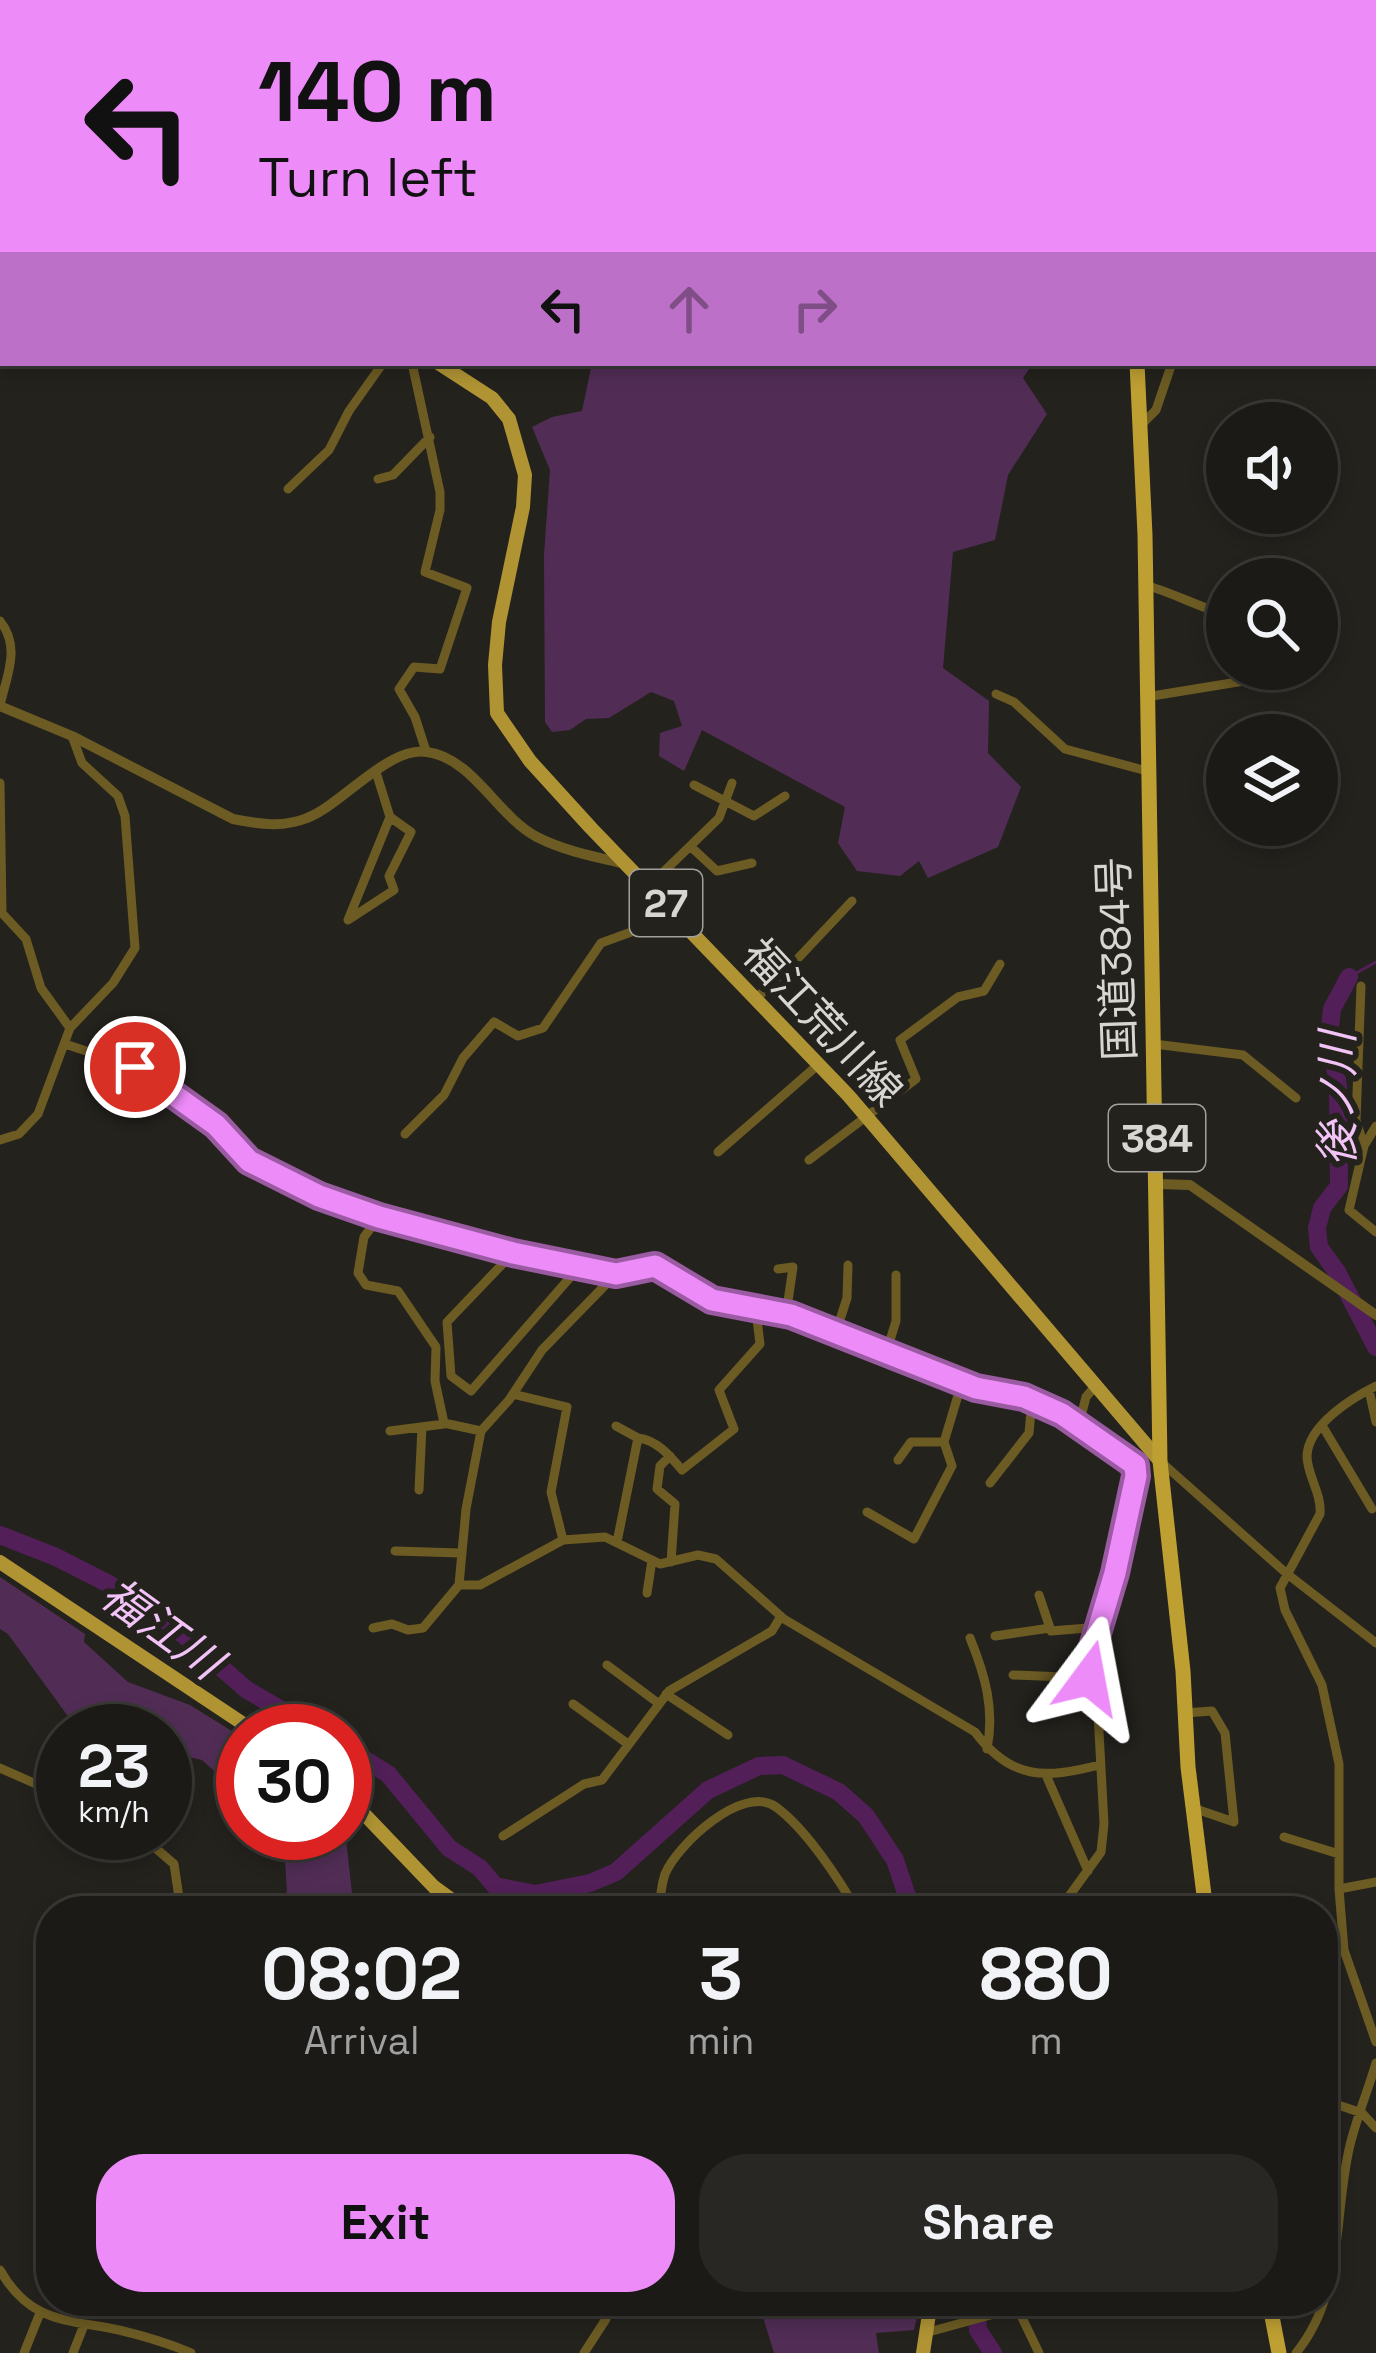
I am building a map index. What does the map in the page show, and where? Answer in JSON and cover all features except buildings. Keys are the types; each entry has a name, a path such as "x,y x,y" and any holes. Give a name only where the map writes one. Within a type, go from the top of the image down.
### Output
{"highway":[{"name":"国道384号","path":"1137,366 1158,1184 1160,1461 1204,1896"},
{"path":"1273,2316 1279,2353"}],"main road":[{"name":"福江荒川線","path":"443,366 492,398 509,419 525,475 524,507 499,622 497,713 530,761 868,1118 1160,1461"},
{"path":"0,1562 216,1706"},
{"path":"372,1822 446,1896"},
{"path":"923,2353 928,2316"}],"street":[{"path":"288,489 329,450 381,366"},
{"path":"413,366 430,437 440,510 425,572 467,588 440,669 414,667 399,689 426,751"},
{"path":"1140,426 1156,410 1171,366"},
{"path":"378,479 392,475 430,437"},
{"path":"1145,585 1180,594 1206,609"},
{"path":"0,621 10,633 13,650 0,706 72,736 233,819 257,824 303,820 401,755 426,751 464,770 507,816 537,837 629,865"},
{"path":"1146,697 1206,687"},
{"path":"996,694 1014,702 1065,749 1147,771"},
{"path":"0,1140 20,1134 38,1114 70,1028 129,962 135,948 125,816 118,796 82,763 72,736"},
{"path":"376,772 390,817 411,832 389,876 394,890 348,920 390,817"},
{"path":"0,783 1,912 26,939 41,988 70,1028"},
{"path":"649,886 719,818 732,783"},
{"path":"694,785 754,815 785,796"},
{"path":"690,846 717,871 752,863"},
{"path":"756,998 852,901"},
{"path":"405,1134 444,1095 463,1058 494,1022 518,1036 543,1028 601,943 678,916"},
{"path":"809,1160 916,1078 900,1040 958,998 984,991 1000,964"},
{"path":"1361,986 1356,1120 1364,1146"},
{"path":"65,1044 135,1067 216,1125 240,1154 269,1174 379,1217 513,1253 616,1274 655,1266 712,1300 785,1315 962,1382 1032,1400 1078,1424 1135,1465 1115,1573 1087,1667 1098,1713 1104,1824 1101,1852 1073,1896"},
{"path":"1154,1044 1244,1054 1296,1098"},
{"path":"718,1152 819,1064"},
{"path":"1376,1126 1364,1146 1349,1210 1376,1232"},
{"path":"1158,1184 1190,1185 1373,1313"},
{"path":"379,1217 364,1237 358,1273 366,1285 398,1292 430,1336 436,1347 444,1424"},
{"path":"513,1253 447,1322 451,1376 471,1391 580,1266"},
{"path":"836,1332 847,1298 848,1265"},
{"path":"778,1269 793,1268 785,1315"},
{"path":"373,1628 392,1624 408,1630 423,1628 459,1585 460,1552 481,1431 542,1351 616,1274"},
{"path":"887,1350 896,1321 896,1275"},
{"path":"616,1426 647,1438 682,1470 734,1429 719,1390 760,1344 756,1311"},
{"path":"866,1512 914,1539 952,1466 944,1442 962,1382"},
{"path":"1078,1424 1085,1397 1097,1384"},
{"path":"1372,1388 1376,1422"},
{"path":"1372,1388 1323,1426 1307,1455 1322,1505 1280,1588 1285,1610 1322,1685 1339,1764 1344,1950 1376,2042"},
{"path":"513,1394 567,1407 550,1492 563,1540"},
{"path":"990,1483 1029,1433 1032,1400"},
{"path":"390,1431 444,1424 481,1431"},
{"path":"419,1490 422,1426"},
{"path":"1323,1426 1372,1509"},
{"path":"617,1541 638,1438"},
{"path":"898,1460 911,1442 944,1442"},
{"path":"670,1456 660,1466 657,1489 675,1504 670,1562"},
{"path":"1160,1461 1286,1573 1375,1641"},
{"path":"459,1585 480,1585 563,1540 605,1538 660,1564 698,1555 716,1559 781,1616 974,1732 993,1756 1054,1777 1099,1766"},
{"path":"395,1551 460,1552"},
{"path":"647,1593 652,1560"},
{"path":"1039,1595 1050,1628"},
{"path":"503,1836 584,1784 602,1780 662,1699 772,1631 781,1616"},
{"path":"995,1636 1050,1628 1062,1633 1100,1628"},
{"path":"970,1638 988,1694 992,1725 987,1749"},
{"path":"607,1666 728,1735"},
{"path":"1013,1676 1089,1678"},
{"path":"573,1704 628,1744"},
{"path":"1185,1713 1212,1711 1226,1733 1234,1822 1193,1808"},
{"path":"0,1768 36,1784"},
{"path":"1046,1775 1088,1871"},
{"path":"662,1896 666,1871 688,1840 729,1810 763,1802 775,1806 817,1851 847,1896"},
{"path":"1284,1837 1339,1854"},
{"path":"170,1860 175,1864 179,1896"},
{"path":"1339,1889 1376,1882"},
{"path":"1338,2246 1350,2145 1376,2063"},
{"path":"1338,2105 1362,2113 1376,2128"},
{"path":"0,2270 16,2295 36,2310"},
{"path":"24,2353 39,2316"},
{"path":"51,2316 149,2337 191,2353"},
{"path":"584,2353 605,2316"},
{"path":"925,2333 982,2316"},
{"path":"1021,2316 1039,2353"},
{"path":"1296,2353 1317,2316"},
{"path":"73,2353 84,2325"}],"shaded area":[{"path":"591,366 1031,366 1023,378 1047,414 1008,475 995,540 953,552 943,668 989,701 988,753 1021,787 998,847 928,878 919,861 900,876 857,871 838,843 845,807 702,730 684,771 659,756 660,733 682,726 674,701 651,692 609,718 586,719 570,730 552,732 545,722 544,555 550,470 532,427 582,411"},
{"path":"0,1577 85,1634 84,1642 128,1682 187,1704 59,1704 0,1629"},
{"path":"192,1706 216,1721 216,1773 192,1758"},
{"path":"285,1860 348,1860 352,1896 286,1896"},
{"path":"763,2316 917,2316 914,2330 876,2333 879,2353 774,2353"}],"waterway":[{"path":"1349,977 1376,962"},
{"name":"後ノ川","path":"1349,977 1332,1009 1330,1027 1338,1088 1339,1186 1322,1208 1317,1228 1319,1247 1376,1347"},
{"name":"福江川","path":"0,1535 109,1584 171,1624 247,1690 271,1704"},
{"name":"福江川","path":"372,1764 388,1774 449,1848 480,1868 495,1886 535,1894 590,1883 616,1872 708,1790 759,1766 783,1765 839,1792 866,1816 895,1860 907,1896"},
{"name":"福江川","path":"977,2316 978,2330 993,2353"}],"route":[{"path":"135,1067 216,1125 240,1154 269,1174 360,1212 481,1246 616,1274 655,1266 712,1300 791,1315 976,1388 1024,1397 1078,1424 1135,1465 1136,1476 1115,1573 1087,1667 1089,1678"}]}
